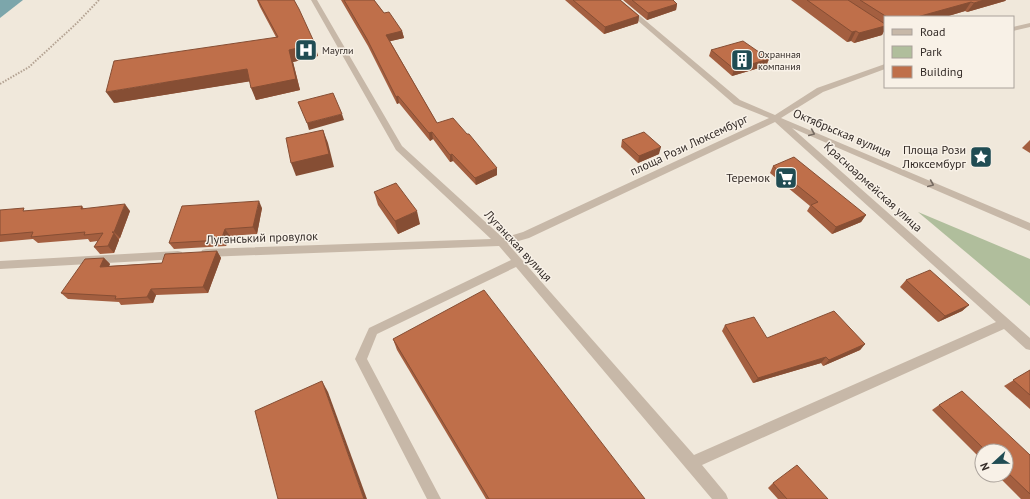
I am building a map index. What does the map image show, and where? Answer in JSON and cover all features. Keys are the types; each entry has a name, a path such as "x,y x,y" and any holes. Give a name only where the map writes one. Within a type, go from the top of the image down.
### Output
{"street":[{"name":"Луганская вулиця","path":"314,0 399,148 501,242 692,463 721,499"},
{"name":"Красноармейская улица","path":"617,0 737,102 776,118 1030,345"},
{"path":"1014,29 1030,25"},
{"name":"площа Рози Люксембург","path":"501,242 526,235 776,118 820,90 884,66"},
{"name":"Октябрьская вулиця","path":"776,118 1030,227"},
{"name":"Луганський провулок","path":"0,265 196,254 501,242"},
{"path":"434,499 361,359 373,331 518,261"},
{"path":"692,463 1005,323"}],"path":[{"path":"0,84 29,67 77,23 99,0"}],"green space":[{"path":"918,212 1030,259 1030,306"}],"water":[{"path":"0,0 23,0 0,18"}],"building":[{"path":"258,0 294,0 299,9 315,44 289,50 296,79 251,88 247,69 106,92 114,61 278,37"},
{"path":"344,0 374,0 384,13 389,12 402,31 386,35 437,123 453,118 467,134 469,134 497,168 475,178 452,154 450,155 432,132 429,133 398,96 396,97 367,39"},
{"path":"573,0 620,0 639,16 605,27"},
{"path":"632,0 673,0 677,4 648,13"},
{"path":"807,0 848,0 884,23 884,26 859,33 856,31 852,32"},
{"path":"860,0 984,0 974,3 971,2 921,16 885,16"},
{"path":"743,41 769,59 734,69 711,50"},
{"path":"333,93 342,114 307,123 298,102"},
{"path":"323,130 329,154 291,163 286,138"},
{"path":"644,132 661,147 639,156 622,140"},
{"path":"794,157 866,215 836,227 811,205 818,202 773,166"},
{"path":"396,183 417,211 395,221 374,192"},
{"path":"259,201 253,227 225,229 221,240 169,243 182,206"},
{"path":"125,204 114,232 112,232 114,233 108,246 94,247 103,233 84,235 85,232 31,237 33,232 0,235 0,210 24,208 23,211 82,206 81,209"},
{"path":"217,251 203,287 151,289 147,297 115,299 116,296 61,293 85,259 104,258 100,267 162,263 165,254"},
{"path":"930,270 969,305 945,316 906,280"},
{"path":"484,290 645,499 489,499 393,339"},
{"path":"834,311 865,344 829,360 826,357 758,378 725,325 754,317 767,338"},
{"path":"1030,370 1030,395 1013,380"},
{"path":"322,381 364,499 278,499 255,411"},
{"path":"962,391 1030,455 1030,494 1014,479 1014,443 978,443 939,405"},
{"path":"797,465 828,499 787,499 773,483"}],"place":[{"name":"Маугли","path":"306,50"},
{"name":"Охранная компания","path":"742,60"},
{"name":"Площа Рози Люксембург","path":"981,157"},
{"name":"Теремок","path":"786,178"}]}
